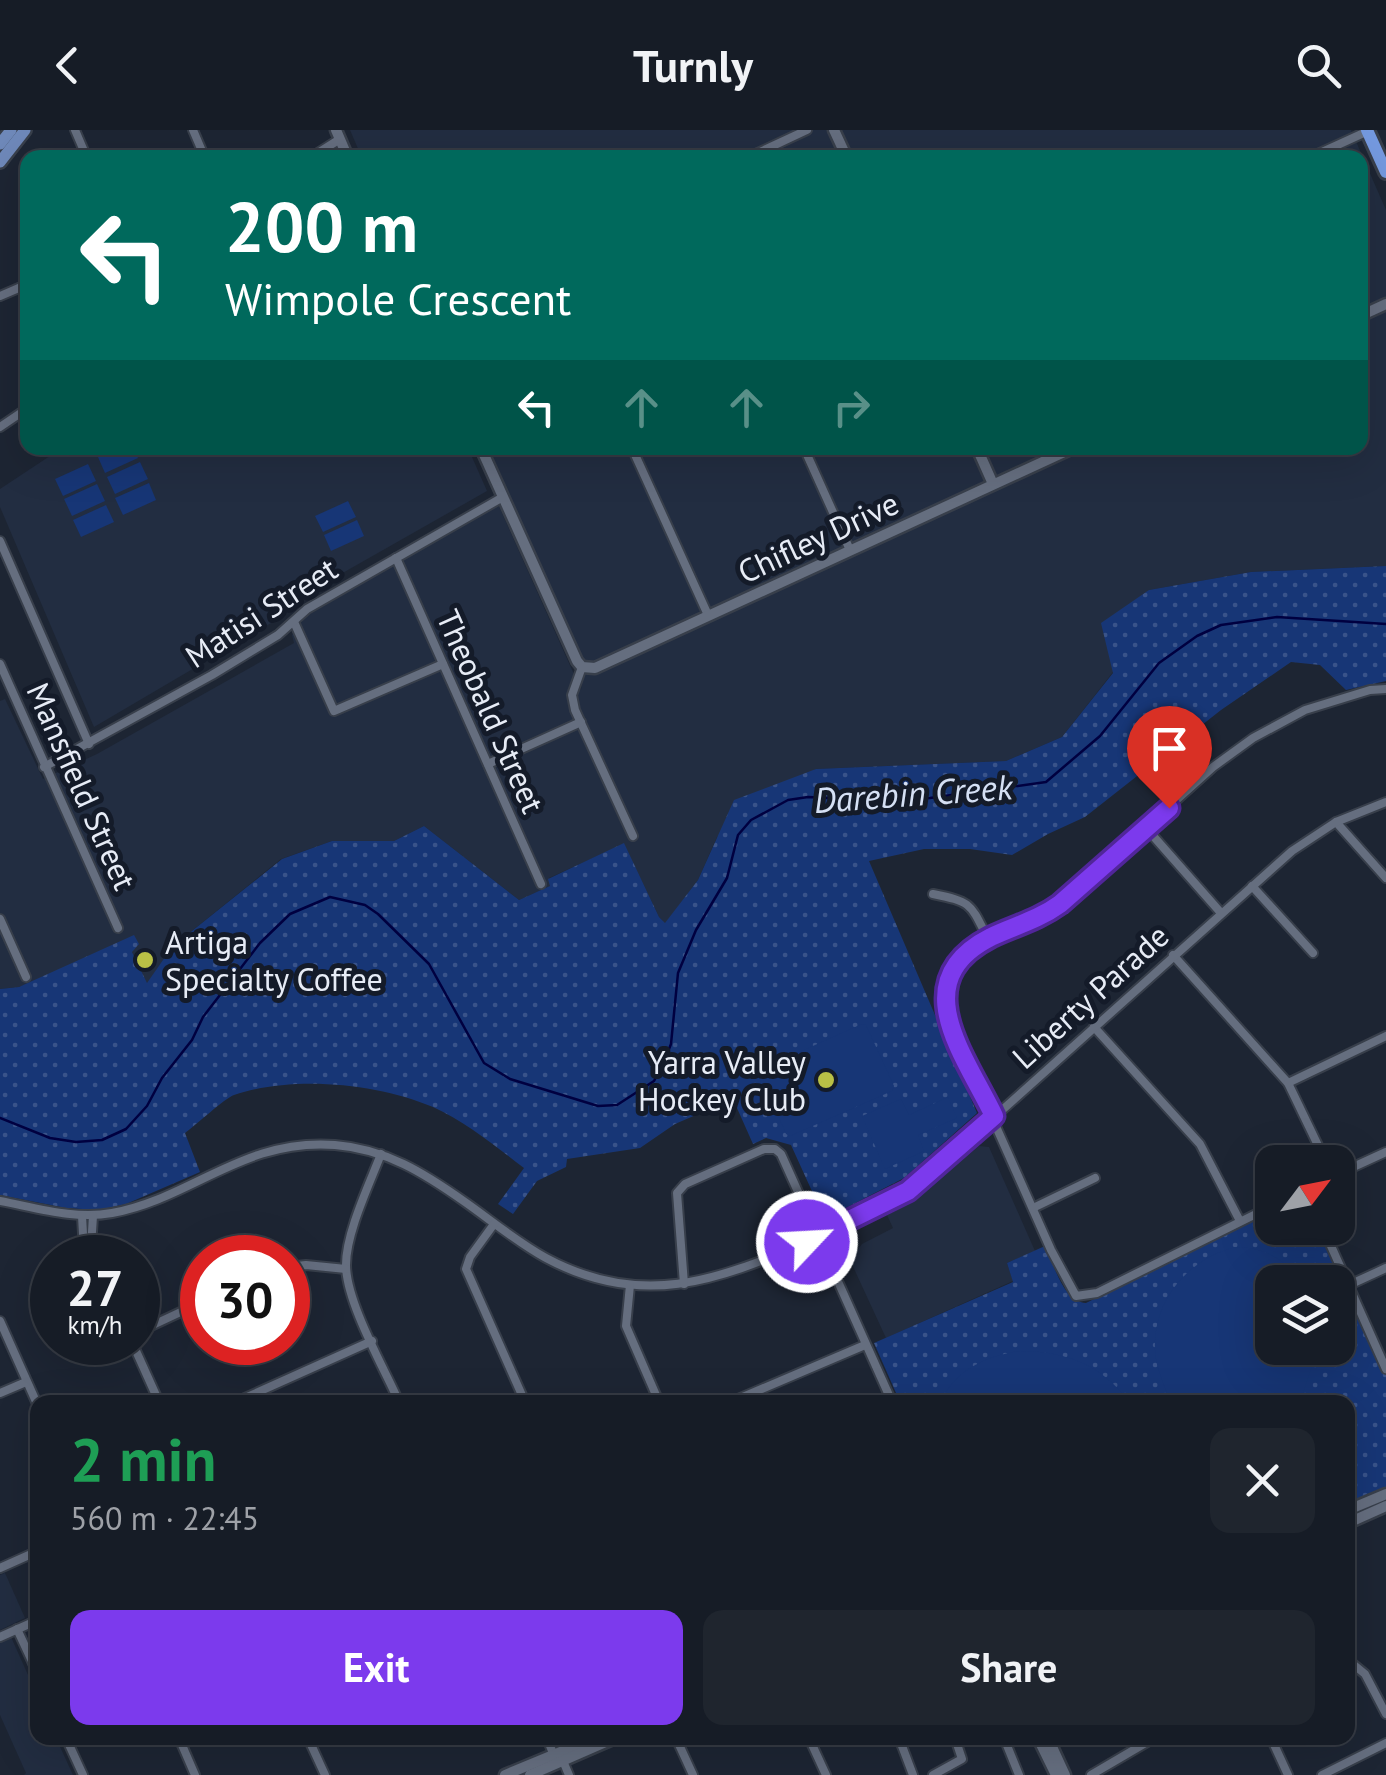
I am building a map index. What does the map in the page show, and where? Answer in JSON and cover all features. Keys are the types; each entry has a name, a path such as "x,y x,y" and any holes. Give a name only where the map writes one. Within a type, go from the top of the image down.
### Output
{"highway":[{"path":"1367,130 1386,172"}],"main road":[{"path":"0,144 11,130"},
{"path":"0,162 25,130"}],"street":[{"path":"764,150 807,130"},
{"path":"1326,150 1367,130"},
{"path":"484,455 582,667 572,695 580,722 633,836"},
{"path":"635,455 708,614"},
{"path":"807,455 850,550"},
{"path":"979,455 993,484"},
{"name":"Chifley Drive","path":"582,667 595,668 1057,455"},
{"name":"Matisi Street","path":"44,767 216,673 294,622 306,609 503,497"},
{"path":"0,541 89,744"},
{"name":"Theobald Street","path":"396,558 541,884"},
{"path":"294,622 334,711 443,664"},
{"name":"Mansfield Street","path":"0,664 118,928"},
{"path":"1255,1214 1097,1293 1079,1298 1070,1290 949,1021 943,1000 946,980 988,938 1042,917 1060,904 1148,829 1212,767 1275,724 1305,710 1370,690 1386,689"},
{"path":"0,691 10,692"},
{"path":"488,764 580,722"},
{"name":"Liberty Parade","path":"829,1230 908,1191 1292,850 1336,822 1386,802"},
{"path":"1336,822 1386,878"},
{"path":"1148,829 1221,913"},
{"path":"1252,886 1313,953"},
{"path":"932,894 965,901 988,938"},
{"path":"0,918 26,977"},
{"path":"1173,955 1288,1083 1318,1145"},
{"path":"1094,1026 1200,1144 1240,1221"},
{"path":"1288,1083 1386,1036"},
{"path":"0,1202 93,1216 129,1209 239,1160 272,1150 324,1144 380,1154 410,1165 494,1224 564,1266 630,1285 684,1284 737,1272 807,1242"},
{"path":"684,1284 678,1194 684,1184 775,1148 814,1225"},
{"path":"1355,1166 1386,1152"},
{"path":"380,1154 348,1250 346,1269 352,1295 396,1395"},
{"path":"1033,1208 1095,1178"},
{"path":"82,1216 83,1235"},
{"path":"92,1235 93,1216"},
{"path":"494,1224 466,1269 522,1395"},
{"path":"822,1224 829,1230 830,1239 823,1248 807,1242 806,1233 814,1225 822,1224"},
{"path":"823,1248 889,1395"},
{"path":"310,1265 346,1269"},
{"path":"1355,1282 1386,1268"},
{"path":"630,1285 626,1326 655,1395"},
{"path":"1355,1299 1386,1369"},
{"path":"0,1321 32,1395"},
{"path":"252,1395 372,1341"},
{"path":"747,1395 865,1345"},
{"path":"142,1365 156,1395"},
{"path":"0,1393 26,1382"},
{"path":"1355,1509 1384,1504"},
{"path":"1355,1518 1384,1504"},
{"path":"0,1568 30,1554"},
{"path":"0,1637 30,1623"},
{"path":"17,1629 30,1657"},
{"path":"1355,1666 1364,1674 1386,1714"},
{"path":"1322,1775 1386,1743"},
{"path":"69,1745 83,1775"},
{"path":"181,1745 196,1775"},
{"path":"311,1745 325,1775"},
{"path":"552,1745 566,1775"},
{"path":"530,1775 582,1745"},
{"path":"505,1775 595,1745"},
{"path":"680,1745 694,1775"},
{"path":"811,1745 826,1775"},
{"path":"901,1745 913,1775"},
{"path":"934,1775 962,1758 957,1745"},
{"path":"1007,1745 1019,1775"},
{"path":"1041,1745 1056,1775"},
{"path":"1051,1745 1065,1775"},
{"path":"1092,1775 1142,1745"},
{"path":"1274,1745 1288,1775"}],"shaded area":[{"path":"350,130 1351,130 1360,150 359,150"},
{"path":"1368,169 1386,210 1386,566 1251,572 1149,590 1113,672 1062,737 1006,761 816,769 717,837 698,880 665,924 624,844 549,878 551,886 519,900 424,826 394,841 332,841 281,859 172,947 147,984 132,952 19,987 0,989 0,701 5,699 43,779 97,754 294,643 292,635 305,617 498,504 581,690 584,665 492,455 1368,455"},
{"path":"51,455 471,455 487,491 281,608 283,616 94,727 0,507 0,489"},
{"path":"136,455 138,458 105,473 98,457"},
{"path":"140,462 148,479 115,494 107,477"},
{"path":"88,464 96,481 63,496 55,479"},
{"path":"149,483 156,500 123,515 115,498"},
{"path":"97,484 105,501 72,516 64,499"},
{"path":"348,501 356,517 323,532 315,516"},
{"path":"106,505 114,522 81,537 73,520"},
{"path":"357,520 364,536 331,551 324,535"},
{"path":"1386,566 1386,681 1346,690 1320,665 1291,662 1221,710 1085,817 1012,855 970,849 924,849 869,861 977,1113 904,1178 832,1215 821,1211 791,1145 766,1138 753,1144 733,1099 675,1124 640,1148 567,1159 566,1167 537,1181 513,1214 498,1204 524,1168 469,1127 411,1099 334,1084 282,1085 230,1097 185,1133 200,1172 126,1204 99,1210 66,1208 0,1195 0,989 19,987 134,935 139,944 132,952 147,983 172,947 282,859 332,841 394,841 424,826 519,900 550,886 548,879 624,843 665,923 698,880 734,800 816,769 1006,761 1062,737 1113,673 1101,623 1149,590 1251,572"},
{"name":"Yarra Valley Hockey Club","path":"866,1025 894,1086 892,1091 790,1136 786,1134 759,1070"},
{"path":"948,1097 957,1118 918,1135 924,1151 885,1169 862,1116 901,1099 909,1115"},
{"path":"979,1146 989,1147 1035,1251 1007,1263 1013,1281 886,1338 850,1260 862,1244 893,1228 887,1215 911,1203"},
{"path":"1255,1220 1255,1245 1327,1245 1336,1265 1255,1265 1255,1365 1355,1365 1355,1307 1386,1375 1386,1489 1355,1503 1355,1395 897,1395 874,1343 1013,1282 1007,1263 1045,1246 1071,1296 1086,1303"},
{"path":"1235,1247 1256,1249 1286,1265 1255,1265 1255,1365 1312,1365 1302,1395 1167,1395 1155,1356 1160,1314 1177,1284 1203,1261"},
{"path":"1020,1351 1068,1357 1107,1378 1123,1395 944,1395 963,1373 995,1357"},
{"path":"5,1573 25,1618 0,1630 0,1575"},
{"path":"11,1637 30,1679 30,1745 59,1745 73,1775 24,1775 0,1715 0,1642"}],"waterway":[{"name":"Darebin Creek","path":"0,1118 50,1138 76,1142 102,1140 126,1129 147,1106 203,1017 260,943 290,914 330,897 365,905 429,964 484,1063 510,1079 598,1106 617,1105 654,1081 663,1064 671,1044 678,973 696,930 727,878 738,835 751,820 788,800 808,797 930,798 1046,782 1100,736 1159,663 1197,636 1221,625 1277,617 1386,624"}],"place":[{"name":"Artiga Specialty Coffee","path":"145,960"},
{"name":"Yarra Valley Hockey Club","path":"826,1080"}],"route":[{"path":"807,1242 806,1233 814,1225 822,1224 829,1230 908,1191 994,1116 949,1021 943,1000 946,980 988,938 1042,917 1060,904 1169,808"}]}
